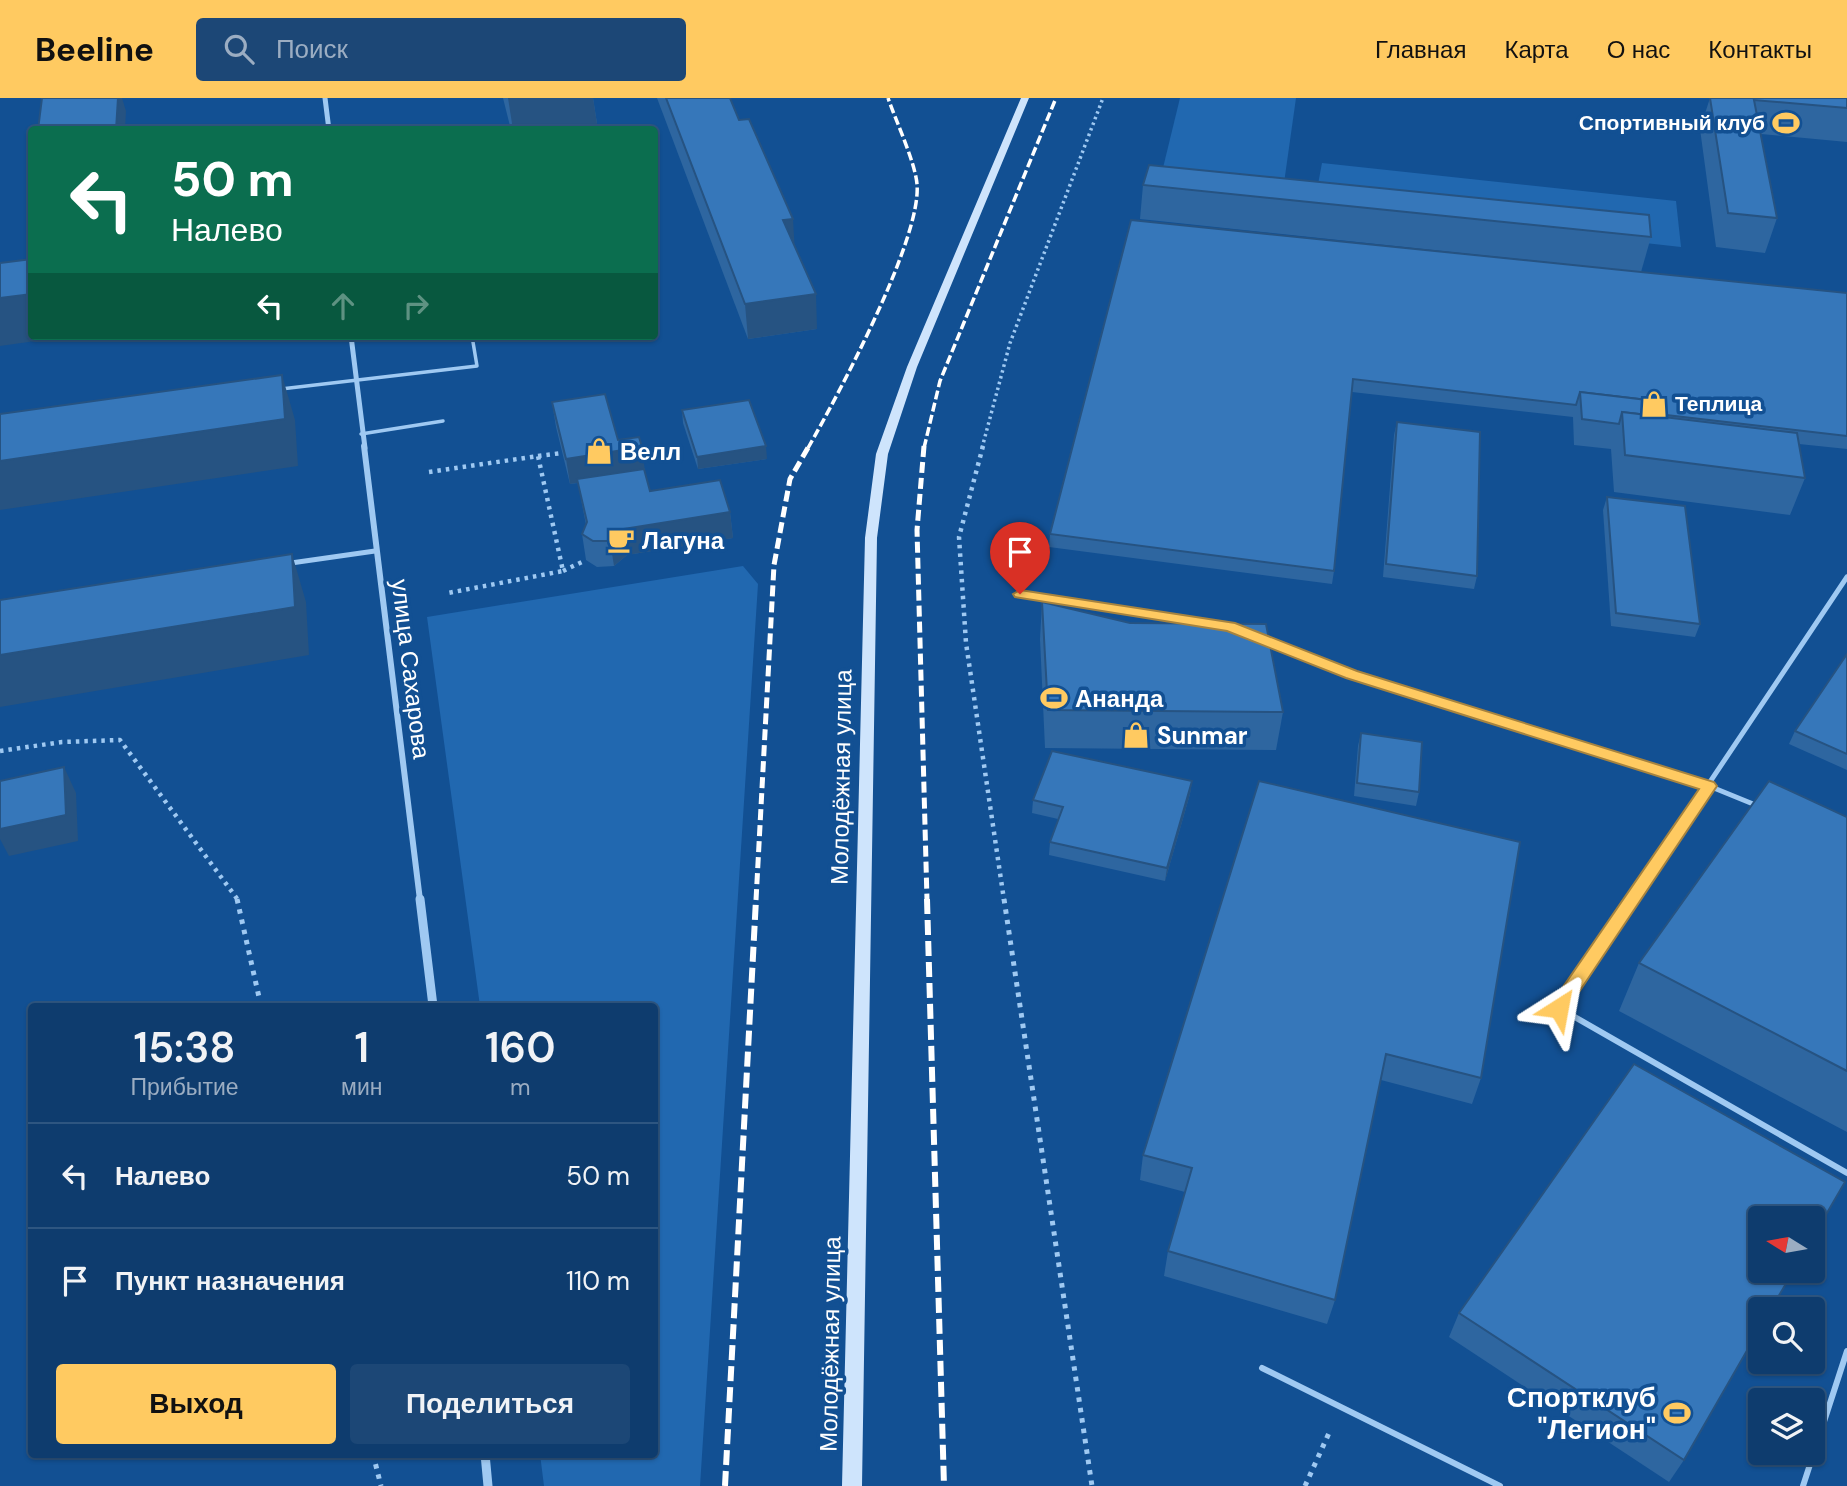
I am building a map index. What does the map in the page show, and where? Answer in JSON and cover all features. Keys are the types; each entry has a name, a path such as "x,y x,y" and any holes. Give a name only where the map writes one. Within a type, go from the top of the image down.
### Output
{"main road":[{"name":"Молодёжная улица","path":"852,1486 871,538 883,454 912,367 1025,98"}],"street":[{"path":"326,98 329,126"},
{"name":"улица Сахарова","path":"351,340 375,551 433,1003"},
{"path":"485,1458 488,1486"}],"lane":[{"path":"267,391 477,366 473,340"},
{"path":"361,434 443,421"},
{"path":"286,563 375,551"},
{"path":"1847,577 1559,1008 1847,1174"},
{"path":"1020,594 1217,625"},
{"path":"1254,636 1351,674 1709,786 1772,811"},
{"path":"1803,1486 1847,1351"},
{"path":"1262,1367 1500,1486"}],"path":[{"path":"1092,1486 966,643 959,537 1010,344 1103,98"},
{"path":"429,472 562,453"},
{"path":"538,456 562,570"},
{"path":"448,593 562,570 586,560"},
{"path":"0,751 62,742 120,740 238,900 260,1003"},
{"path":"1305,1486 1342,1407"},
{"path":"374,1458 381,1486"}],"shaded area":[{"path":"1180,98 1296,98 1284,183 1162,172"},
{"path":"1322,163 1676,201 1681,247 1314,206"},
{"path":"743,566 758,584 700,1486 544,1486 540,1458 658,1458 658,1003 480,1003 427,617"}],"building":[{"path":"42,98 118,98 116,126 38,126"},
{"path":"666,98 730,98 739,120 749,119 793,219 783,220 816,294 745,304"},
{"path":"1710,98 1847,98 1847,108 1754,100 1777,218 1728,213"},
{"path":"1149,165 1649,215 1651,237 1143,185"},
{"name":"Теплица","path":"1131,220 1847,293 1847,436 1649,413 1647,400 1580,392 1576,405 1353,379 1334,571 1050,534"},
{"path":"28,260 28,294 0,298 0,263"},
{"path":"282,375 285,419 0,461 0,414"},
{"path":"1580,392 1647,400 1649,415 1622,412 1619,424 1582,419"},
{"path":"605,394 618,440 639,437 642,447 566,459 552,402"},
{"path":"749,400 766,446 697,457 682,410"},
{"path":"1622,412 1797,433 1805,478 1625,455"},
{"path":"1397,422 1480,432 1477,576 1386,564"},
{"path":"644,469 650,491 720,480 730,512 624,529 610,541 593,541 582,534 587,522 577,479"},
{"path":"1607,497 1685,506 1700,624 1616,613"},
{"path":"292,554 295,607 0,655 0,600"},
{"path":"1042,602 1130,623 1266,624 1283,712 1048,710"},
{"path":"1847,654 1847,754 1795,731"},
{"path":"1361,733 1422,742 1419,792 1357,783"},
{"path":"1052,751 1192,781 1167,868 1050,842 1063,807 1033,800"},
{"path":"64,767 66,815 0,829 0,781"},
{"path":"1259,781 1520,842 1481,1078 1386,1054 1335,1300 1168,1251 1192,1168 1143,1155"},
{"path":"1769,781 1847,817 1847,1071 1639,963"},
{"path":"1634,1064 1845,1182 1825,1216 1825,1206 1748,1206 1748,1283 1786,1283 1778,1297 1748,1297 1748,1349 1684,1460 1459,1313"}],"railway":[{"path":"808,448 857,357 875,317 906,241 915,209 916,175 888,98"},
{"path":"924,448 940,381 1056,98"},
{"path":"756,900 774,565 790,479 809,446"},
{"path":"924,446 917,530 927,900"},
{"path":"725,1486 756,899"},
{"path":"927,899 944,1486"}],"place":[{"name":"Спортивный клуб","path":"1786,123"},
{"name":"Теплица","path":"1654,404"},
{"name":"Велл","path":"599,451"},
{"name":"Лагуна","path":"621,540"},
{"name":"Ананда","path":"1054,698"},
{"name":"Sunmar","path":"1136,735"},
{"name":"Спортклуб \"Легион\"","path":"1677,1413"}],"route":[{"path":"1020,594 1230,627 1351,674 1709,786 1559,1008"}]}
